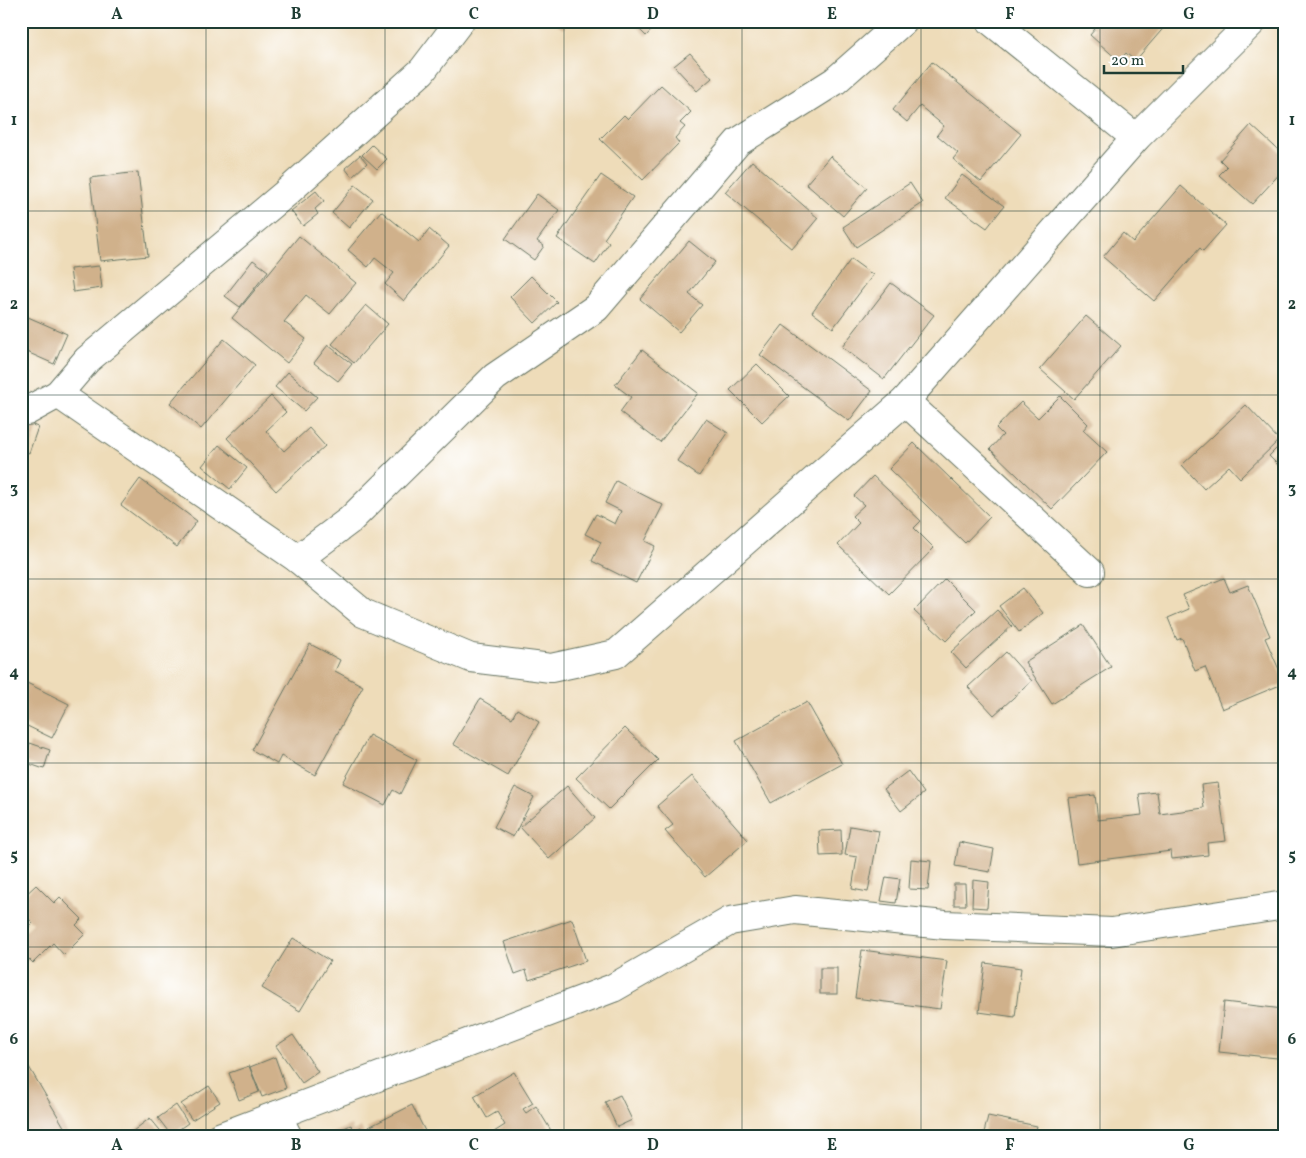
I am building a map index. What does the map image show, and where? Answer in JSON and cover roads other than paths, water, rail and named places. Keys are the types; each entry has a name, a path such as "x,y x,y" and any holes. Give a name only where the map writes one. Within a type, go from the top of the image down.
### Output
{"street":[{"path":"21,412 27,411 58,394 87,360 285,194 422,71 460,21"},
{"path":"298,559 350,520 495,377 596,308 738,142 835,81 903,21"},
{"path":"991,21 1136,138"},
{"path":"58,394 298,559 362,613 471,658 551,668 616,654 905,401 1136,138 1253,21"},
{"path":"905,401 1090,572"},
{"path":"218,1137 283,1126 614,988 730,921 795,910 945,925 1112,932 1285,905"}]}
